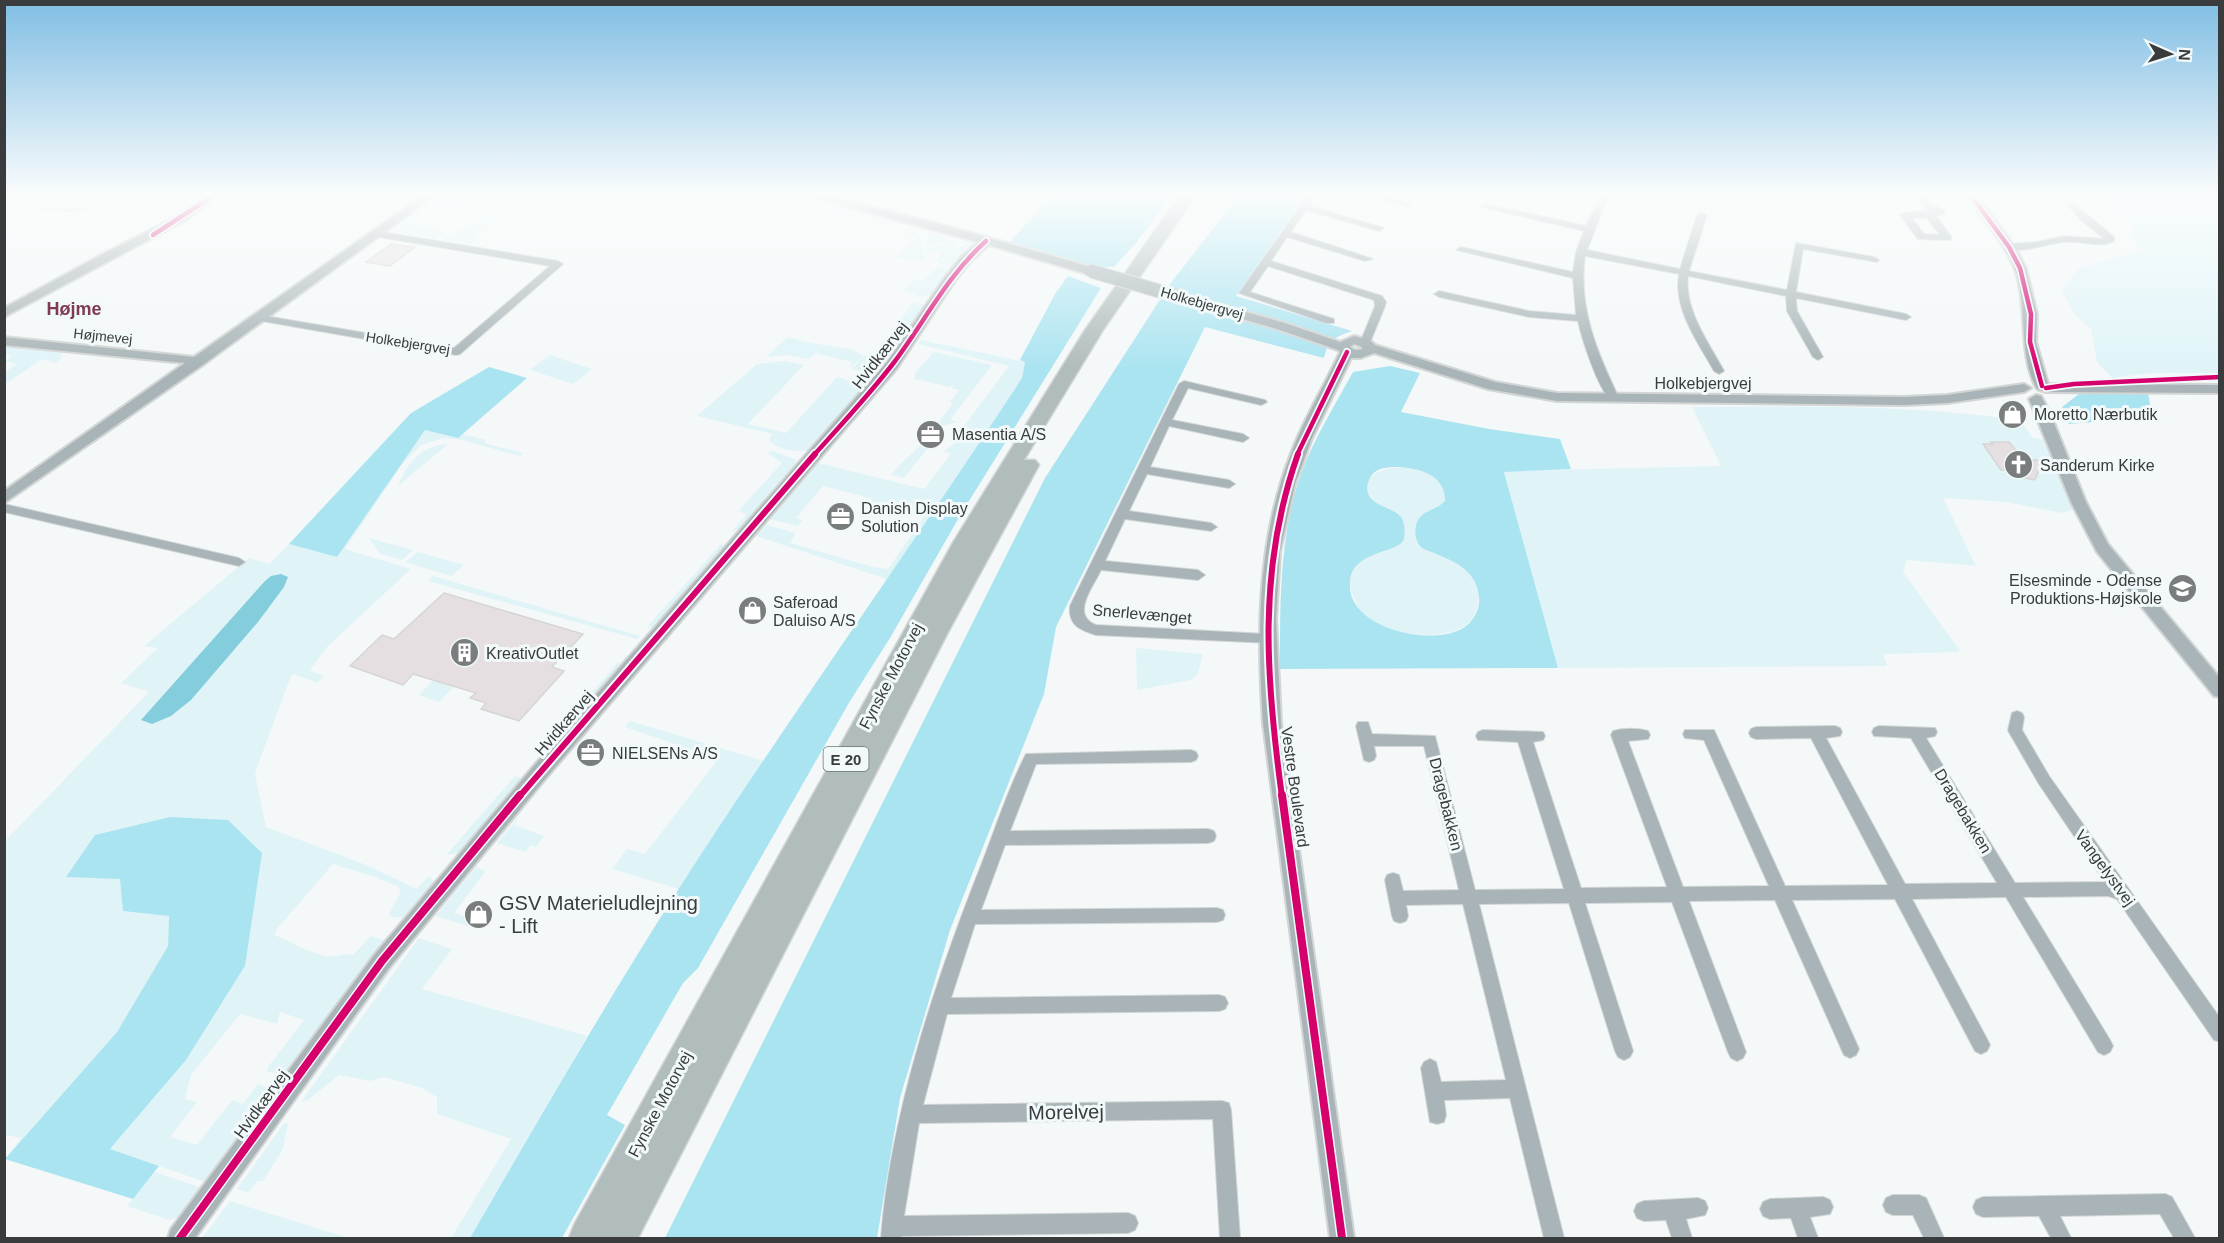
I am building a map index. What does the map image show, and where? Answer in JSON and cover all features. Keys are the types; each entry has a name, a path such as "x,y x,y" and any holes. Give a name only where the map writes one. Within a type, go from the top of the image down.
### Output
{"highway":[{"name":"Fynske Motorvej","path":"587,1239 916,629 1008,467 1094,327 1148,252"},
{"name":"Fynske Motorvej","path":"619,1239 935,634 1030,461 1114,323 1161,252"}],"street":[{"path":"4,312 115,252"},
{"path":"4,498 351,252"},
{"name":"Holkebjergvej","path":"260,318 456,352 558,264 485,252"},
{"name":"Hvidkærvej","path":"180,1239 382,961 538,773 892,365 950,279 974,252"},
{"name":"Holkebjergvej","path":"1024,252 1493,386 1557,397 1886,401 2122,389 2220,388"},
{"path":"1273,252 1244,293 1330,321"},
{"path":"1345,252 1368,259"},
{"path":"1470,252 1577,276"},
{"path":"1614,398 1595,358 1581,318 1577,276 1581,252 1906,317"},
{"path":"1690,252 1682,288 1685,304 1719,371"},
{"path":"1798,252 1791,294 1792,310 1818,357"},
{"path":"1834,252 1874,260"},
{"path":"2011,252 2026,286 2031,314 2030,342 2039,393 2058,423 2057,431 2051,436 2087,521 2102,548 2220,691"},
{"path":"1266,262 1369,293 1381,302 1357,347"},
{"path":"1439,294 1529,314 1581,318"},
{"name":"Højmevej","path":"4,341 199,361"},
{"name":"Vestre Boulevard","path":"1342,1239 1272,723 1266,639 1267,598 1279,516 1298,453 1330,389 1357,347"},
{"name":"Snerlevænget","path":"1261,402 1184,384 1120,514 1075,616 1079,623 1095,630 1266,639"},
{"path":"1165,422 1243,438"},
{"path":"1142,469 1229,484"},
{"path":"4,508 239,562"},
{"path":"1120,514 1211,527"},
{"path":"1097,565 1198,575"},
{"name":"Vangelystvej","path":"2017,717 2015,730 2044,780 2122,893 2213,1014 2220,1034"},
{"path":"1756,733 1835,732"},
{"name":"Dragebakken","path":"1879,732 1923,732 2010,890 2104,1046"},
{"path":"1816,733 1981,1045"},
{"path":"1690,734 1709,734 1850,1049"},
{"path":"1643,735 1618,735 1737,1052"},
{"path":"1484,736 1531,736 1575,895 1624,1051"},
{"name":"Dragebakken","path":"1366,741 1430,740 1554,1239"},
{"path":"1128,1223 892,1232 911,1114 940,1006 968,917 1031,758 1191,756"},
{"path":"998,838 1208,836"},
{"path":"1393,880 1400,916"},
{"path":"1396,898 2108,889 2122,893"},
{"path":"968,917 1217,915"},
{"path":"940,1006 1219,1003"},
{"path":"1430,1068 1437,1115"},
{"path":"1434,1091 1517,1089"},
{"name":"Morelvej","path":"911,1114 1222,1110 1230,1239"},
{"path":"1983,1207 2165,1204 2185,1239"},
{"path":"1893,1205 1919,1205 1934,1239"},
{"path":"2044,1205 2061,1239"},
{"path":"1770,1209 1823,1207"},
{"path":"1644,1211 1698,1208"},
{"path":"1797,1208 1808,1239"},
{"path":"1673,1209 1682,1239"}],"shaded area":[{"path":"902,252 923,252 925,260 923,262 896,257"},
{"path":"937,252 949,252 939,263 932,261 937,260 940,254"},
{"path":"950,252 966,252 952,267 940,264"},
{"path":"1045,252 1128,252 1114,267 1097,267"},
{"path":"1195,252 1267,252 1236,296 1352,331 1334,340 1328,347 1324,358 1205,327 1056,627 1044,694 950,930 900,1098 877,1238 665,1238 1045,478 1170,284"},
{"path":"2135,252 2219,252 2219,373 2152,373 2112,378 2097,362 2091,329 2076,316 2062,291 2079,268"},
{"path":"939,266 951,269 933,294 921,297 903,290 916,279 924,280"},
{"path":"1068,276 1101,288 961,514 890,638 850,701 698,968 683,983 607,1115 625,1125 562,1238 470,1238 598,1019 678,890 1022,378 1025,362 1020,360 1055,294"},
{"path":"912,303 925,306 881,369 871,373 852,369 864,355 875,358"},
{"path":"788,337 853,350 863,355 850,368 852,362 815,353 809,359 786,355 766,357"},
{"path":"921,340 1025,362 1022,378 951,488 887,579 756,536 766,525 793,532 795,536 790,543 873,567 888,569 926,514 889,504 881,512 866,508 873,499 823,486 796,518 803,520 798,526 769,519 818,463 924,489 951,454 944,452 964,436 961,430 1009,366 918,344"},
{"path":"5,345 59,350 63,357 55,363 42,359 5,384 5,372 17,364 5,361 13,356 5,354"},
{"path":"934,352 992,365 950,420 957,422 940,427 935,426 953,404 950,402 959,390 952,388 953,385 949,387 915,379 915,373"},
{"path":"550,355 592,369 573,384 530,370"},
{"path":"783,361 804,365 748,424 786,433 837,377 864,384 865,387 810,450 783,449 769,441 772,434 697,416 757,364"},
{"path":"1390,366 1420,373 1401,412 1489,429 1560,439 1571,469 1504,472 1558,668 1280,669 1283,564 1286,537 1297,486 1322,427 1353,372","holes":["1408,468 1430,475 1441,485 1444,492 1445,501 1419,518 1416,528 1417,542 1424,549 1464,569 1470,574 1477,589 1479,602 1474,617 1466,626 1452,633 1415,635 1395,630 1377,623 1362,612 1352,598 1350,582 1353,571 1359,563 1400,544 1404,539 1401,517 1373,500 1367,488 1369,480 1374,472 1382,469"]},
{"path":"489,367 527,378 458,438 425,430 337,557 289,544 411,413"},
{"path":"2148,392 2152,417 2069,424 2062,407 2079,394"},
{"path":"1692,407 1898,409 2020,420 2033,438 2042,439 2072,500 2072,510 2062,513 2006,502 1943,498 1976,566 1907,560 1903,572 1961,652 1883,654 1887,666 1558,668 1504,471 1721,466"},
{"path":"425,429 458,438 462,434 486,440 484,443 523,453 520,456 462,440 444,438 421,445 403,463 345,549 411,569 327,647 310,670 323,676 318,683 293,674 291,676 255,773 266,827 369,866 416,889 429,876 433,881 431,887 406,918 391,917 389,913 400,894 399,887 333,864 276,930 275,935 325,956 353,955 371,936 387,941 291,1071 284,1074 267,1072 268,1067 304,1020 280,1012 277,1024 240,1014 191,1075 185,1099 197,1102 170,1137 197,1145 232,1100 243,1104 258,1084 272,1090 272,1095 208,1183 110,1149 186,1060 245,966 120,879 169,915 168,946 117,1032 5,1159 21,1138 5,1135 5,841 149,692 121,683 158,648 144,646 249,558 269,564 289,544 337,556"},
{"path":"927,438 931,439 935,450 928,448 904,478 891,475 900,465"},
{"path":"448,444 398,486 406,470 417,457 430,448"},
{"path":"772,451 795,459 796,464 742,528 731,532 747,514 739,511 740,509 782,463 768,453"},
{"path":"1400,467 1430,475 1441,485 1444,492 1445,501 1440,506 1420,516 1422,548 1458,564 1472,577 1476,585 1478,595 1476,613 1466,625 1451,632 1432,635 1412,634 1376,624 1364,616 1351,592 1350,581 1358,565 1370,556 1398,546 1400,515 1374,501 1366,484 1380,471"},
{"path":"369,538 413,550 402,560 380,554"},
{"path":"722,543 724,548 661,622 656,627 646,628"},
{"path":"418,552 464,565 451,576 405,562"},
{"path":"281,574 288,577 284,587 258,622 191,700 171,716 152,724 141,720 264,582 271,576"},
{"path":"433,576 640,636 637,639 428,581"},
{"path":"1136,648 1203,654 1198,674 1191,680 1137,690"},
{"path":"619,661 620,669 565,732 554,736"},
{"path":"433,680 454,686 439,702 419,695"},
{"path":"630,721 764,761 679,889 612,869 627,849 645,854 718,759 625,727"},
{"path":"515,776 520,778 520,783 460,853 446,855"},
{"path":"521,814 514,825 544,836 536,847 531,845 525,852 497,843"},
{"path":"170,817 228,820 262,853 245,966 186,1060 110,1149 159,1166 133,1199 5,1159 117,1032 168,946 169,916 123,911 120,879 66,877 95,835"},
{"path":"476,867 486,871 454,913 466,916 468,926 436,916"},
{"path":"416,937 297,1099 296,1096 408,941"},
{"path":"419,938 452,949 422,989 587,1036 470,1238 451,1238 511,1139 437,1114 437,1097 422,1088 384,1077 370,1081 339,1075 308,1100 301,1102"},
{"path":"284,1123 288,1124 283,1149 263,1181 258,1181 248,1193 237,1189"},
{"path":"155,1172 205,1189 184,1216 169,1220 127,1206"},
{"path":"230,1201 348,1238 202,1238"}],"building":[{"path":"380,252 408,252 390,266 366,262"},
{"name":"Sanderum Kirke","path":"1991,442 2009,442 2024,460 2038,460 2046,470 2039,470 2035,480 2025,478 2017,470 2001,470 1983,444 1993,444"},
{"name":"KreativOutlet","path":"444,593 583,634 552,667 564,671 519,721 481,709 486,703 470,698 476,693 413,674 403,685 350,666 382,635 394,639"}],"cycle path":[{"path":"180,1238 382,961 539,773 892,365 950,279 974,252"},
{"path":"2012,252 2020,268 2031,314 2030,342 2042,386"},
{"path":"1342,1238 1272,723 1268,619 1273,551 1278,517 1287,484 1304,438 1347,352"},
{"path":"2046,388 2074,384 2220,377"}],"place":[{"name":"Moretto Nærbutik","path":"2013,414"},
{"name":"Masentia A/S","path":"931,434"},
{"name":"Sanderum Kirke","path":"2019,465"},
{"name":"Danish Display Solution","path":"840,517"},
{"name":"Elsesminde - Odense Produktions-Højskole","path":"2183,589"},
{"name":"Saferoad Daluiso A/S","path":"752,611"},
{"name":"KreativOutlet","path":"465,653"},
{"name":"NIELSENs A/S","path":"591,753"},
{"name":"GSV Materieludlejning - Lift","path":"478,914"}],"district":[{"name":"Højme","path":"74,309"}]}
